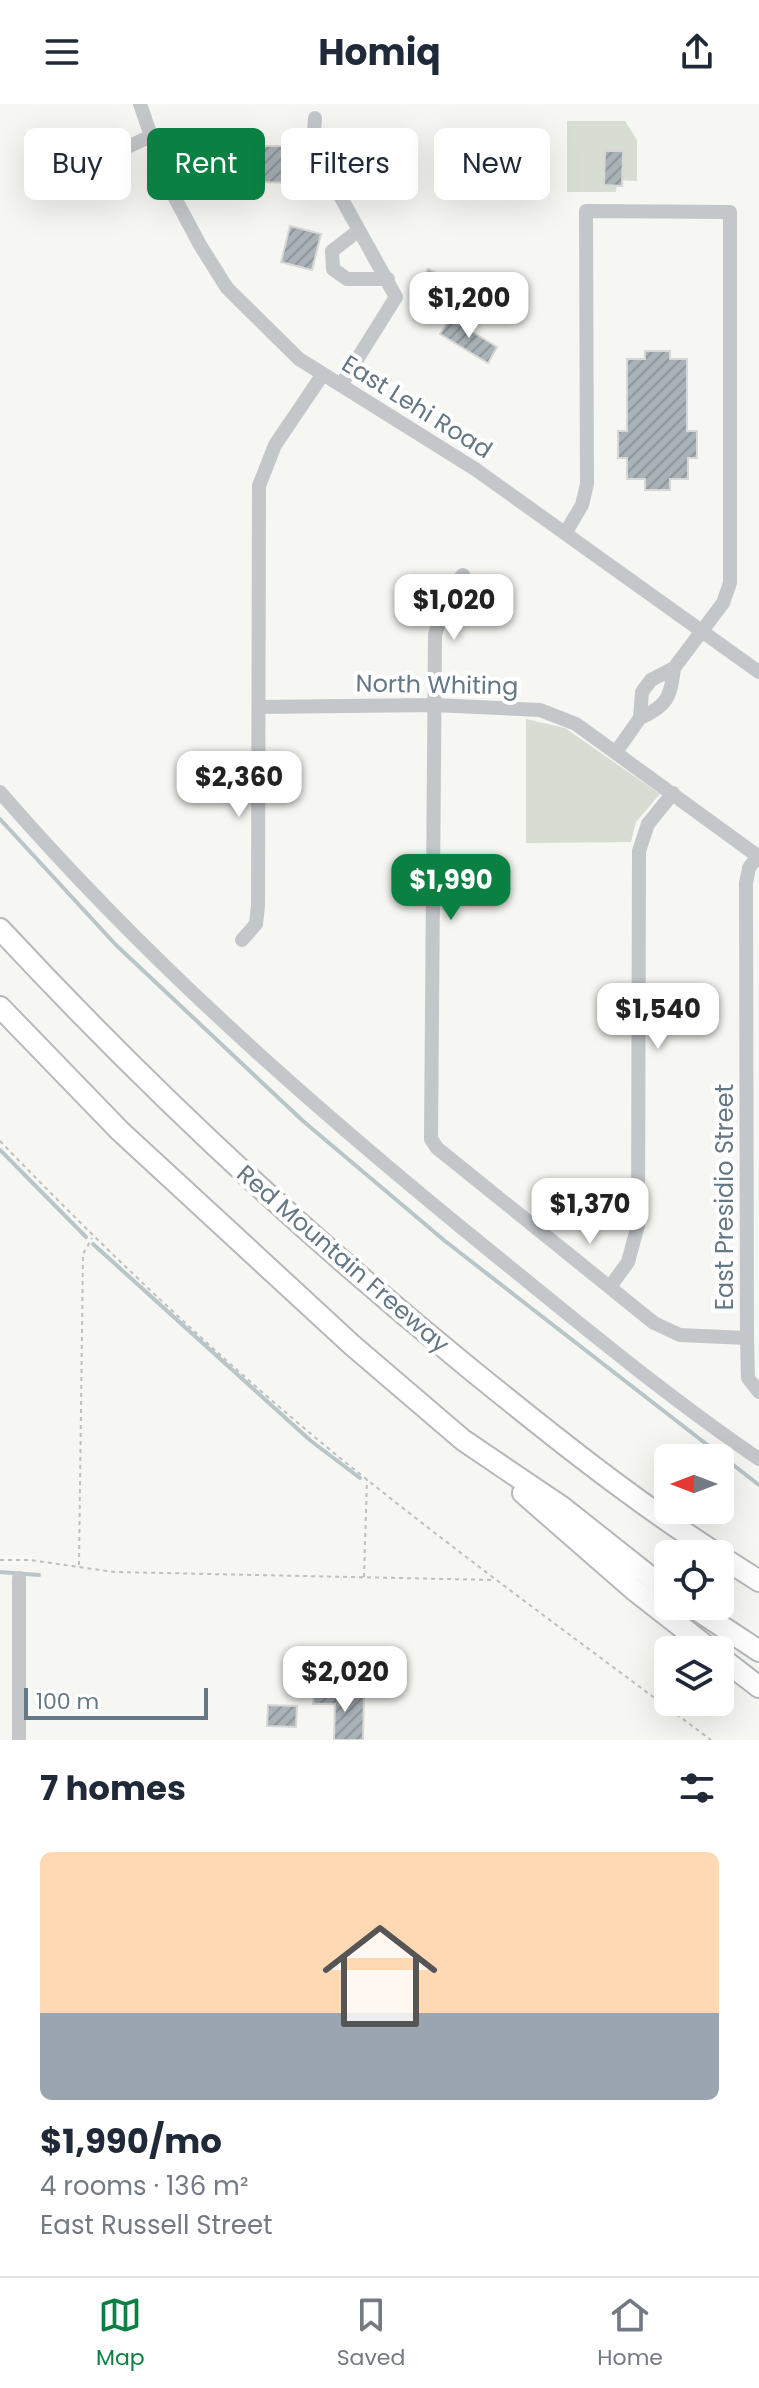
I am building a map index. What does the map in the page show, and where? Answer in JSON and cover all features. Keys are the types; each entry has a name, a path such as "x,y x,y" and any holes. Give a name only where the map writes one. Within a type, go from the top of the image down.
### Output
{"highway":[{"name":"Red Mountain Freeway","path":"0,929 148,1083 379,1295 584,1460 697,1540"},
{"path":"0,1007 120,1131 352,1345 633,1589 693,1636"},
{"path":"463,1440 562,1507 654,1580"},
{"name":"Red Mountain Freeway","path":"734,1565 759,1581"},
{"path":"712,1620 759,1651"},
{"path":"734,1668 759,1687"}],"street":[{"name":"East Lehi Road","path":"140,104 148,128"},
{"path":"315,118 313,147 396,297 391,310 341,385"},
{"name":"East Lehi Road","path":"177,200 227,288 299,359 475,469 759,672"},
{"path":"566,532 582,505 587,484 586,211 730,212 730,583 723,603 674,668 651,680 642,692 640,718"},
{"path":"358,231 332,251 333,269 347,279 388,279"},
{"path":"242,940 256,924 258,906 259,486 275,445 323,374"},
{"path":"463,575 446,596 437,620 431,1139 437,1148 654,1323 680,1335 747,1338"},
{"path":"616,752 640,718 661,708 671,697 674,668"},
{"name":"North Whiting","path":"259,707 434,705 540,710 576,724 758,856"},
{"path":"0,792 129,931 310,1103 578,1321 759,1459"},
{"path":"610,1287 628,1262 638,1225 639,851 648,824 673,793"},
{"name":"East Presidio Street","path":"758,856 749,868 746,883 748,1378 759,1392"},
{"path":"19,1740 24,1574"}],"path":[{"path":"0,1141 92,1237 316,1438 497,1581 711,1740"},
{"path":"79,1568 83,1254 92,1237"},
{"path":"364,1578 367,1478"},
{"path":"0,1560 30,1560 114,1572 497,1581"},
{"path":"24,1574 30,1560"}],"shaded area":[{"path":"567,121 625,121 637,140 637,181 617,180 616,192 567,192"},
{"path":"526,719 565,728 660,794 636,822 631,842 526,843"}],"building":[{"path":"265,146 281,146 281,183 265,182"},
{"path":"605,151 623,151 622,186 604,185"},
{"path":"290,226 321,234 312,270 281,262"},
{"path":"428,269 449,279 443,293 421,283"},
{"path":"450,318 497,347 488,363 440,334"},
{"path":"645,351 670,351 670,359 687,359 687,431 697,431 697,458 688,458 688,479 670,479 670,490 645,490 645,479 627,479 627,458 618,458 618,431 627,431 627,359 645,359"},
{"path":"314,1692 364,1693 363,1740 334,1740 335,1704 313,1704"},
{"path":"268,1705 297,1706 296,1727 267,1726"}],"waterway":[{"path":"0,819 116,945 303,1121 445,1241 759,1485"},
{"path":"0,1150 86,1237"},
{"path":"93,1244 311,1441 360,1478"},
{"path":"0,1572 39,1575"}]}
